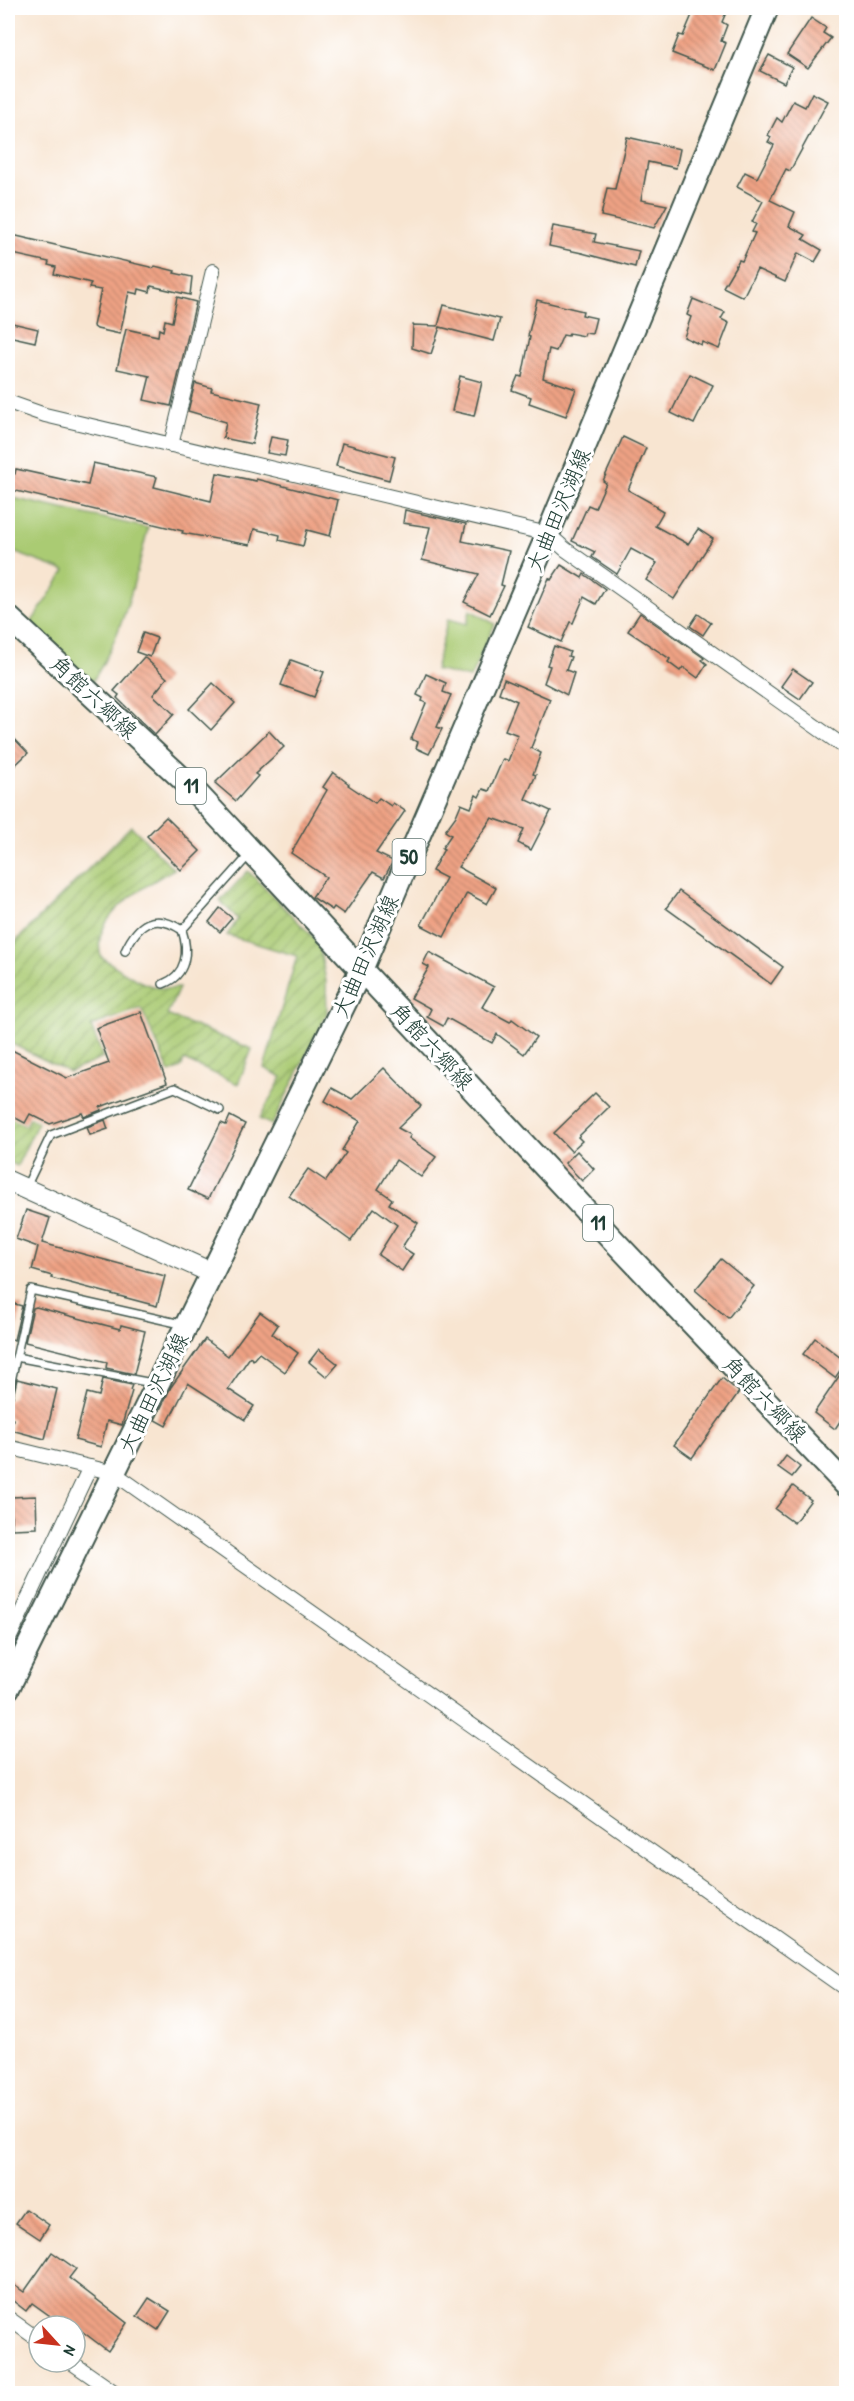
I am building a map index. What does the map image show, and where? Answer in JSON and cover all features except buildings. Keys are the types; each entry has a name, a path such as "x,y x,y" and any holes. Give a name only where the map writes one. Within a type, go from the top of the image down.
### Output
{"main road":[{"name":"大曲田沢湖線","path":"8,1688 361,970 548,534 767,8"},
{"name":"角館六郷線","path":"8,616 191,787 846,1485"}],"street":[{"path":"171,445 213,271"},
{"path":"8,402 45,415 548,534 565,549 846,748"},
{"path":"16,1185 212,1274"},
{"path":"8,1447 114,1473 846,1989"},
{"path":"8,1641 13,1617 90,1467"},
{"path":"8,2318 27,2331"},
{"path":"87,2373 117,2394"}],"lane":[{"path":"182,930 252,852"},
{"path":"125,951 131,938 144,925 155,921 169,922 182,930 187,947 184,962 173,980 163,984"},
{"path":"16,1185 51,1135 175,1088 220,1110"},
{"path":"8,1395 31,1290 187,1326"},
{"path":"16,1357 158,1384"}],"green space":[{"path":"8,497 148,528 119,627 112,646 92,682 29,626 65,571 8,550"},
{"path":"470,610 495,624 470,678 435,670 448,619 467,624"},
{"path":"131,826 174,869 135,894 111,916 103,928 100,942 101,957 147,985 157,988 179,988 167,1015 252,1049 238,1084 184,1060 181,1068 170,1073 141,1008 91,1026 103,1058 69,1072 8,1042 8,949"},
{"path":"248,871 313,937 320,950 326,981 327,1013 272,1125 259,1119 282,1077 264,1068 297,956 227,935 238,919 220,901"},
{"path":"8,1117 26,1126 30,1118 38,1122 17,1166 8,1161"}]}
